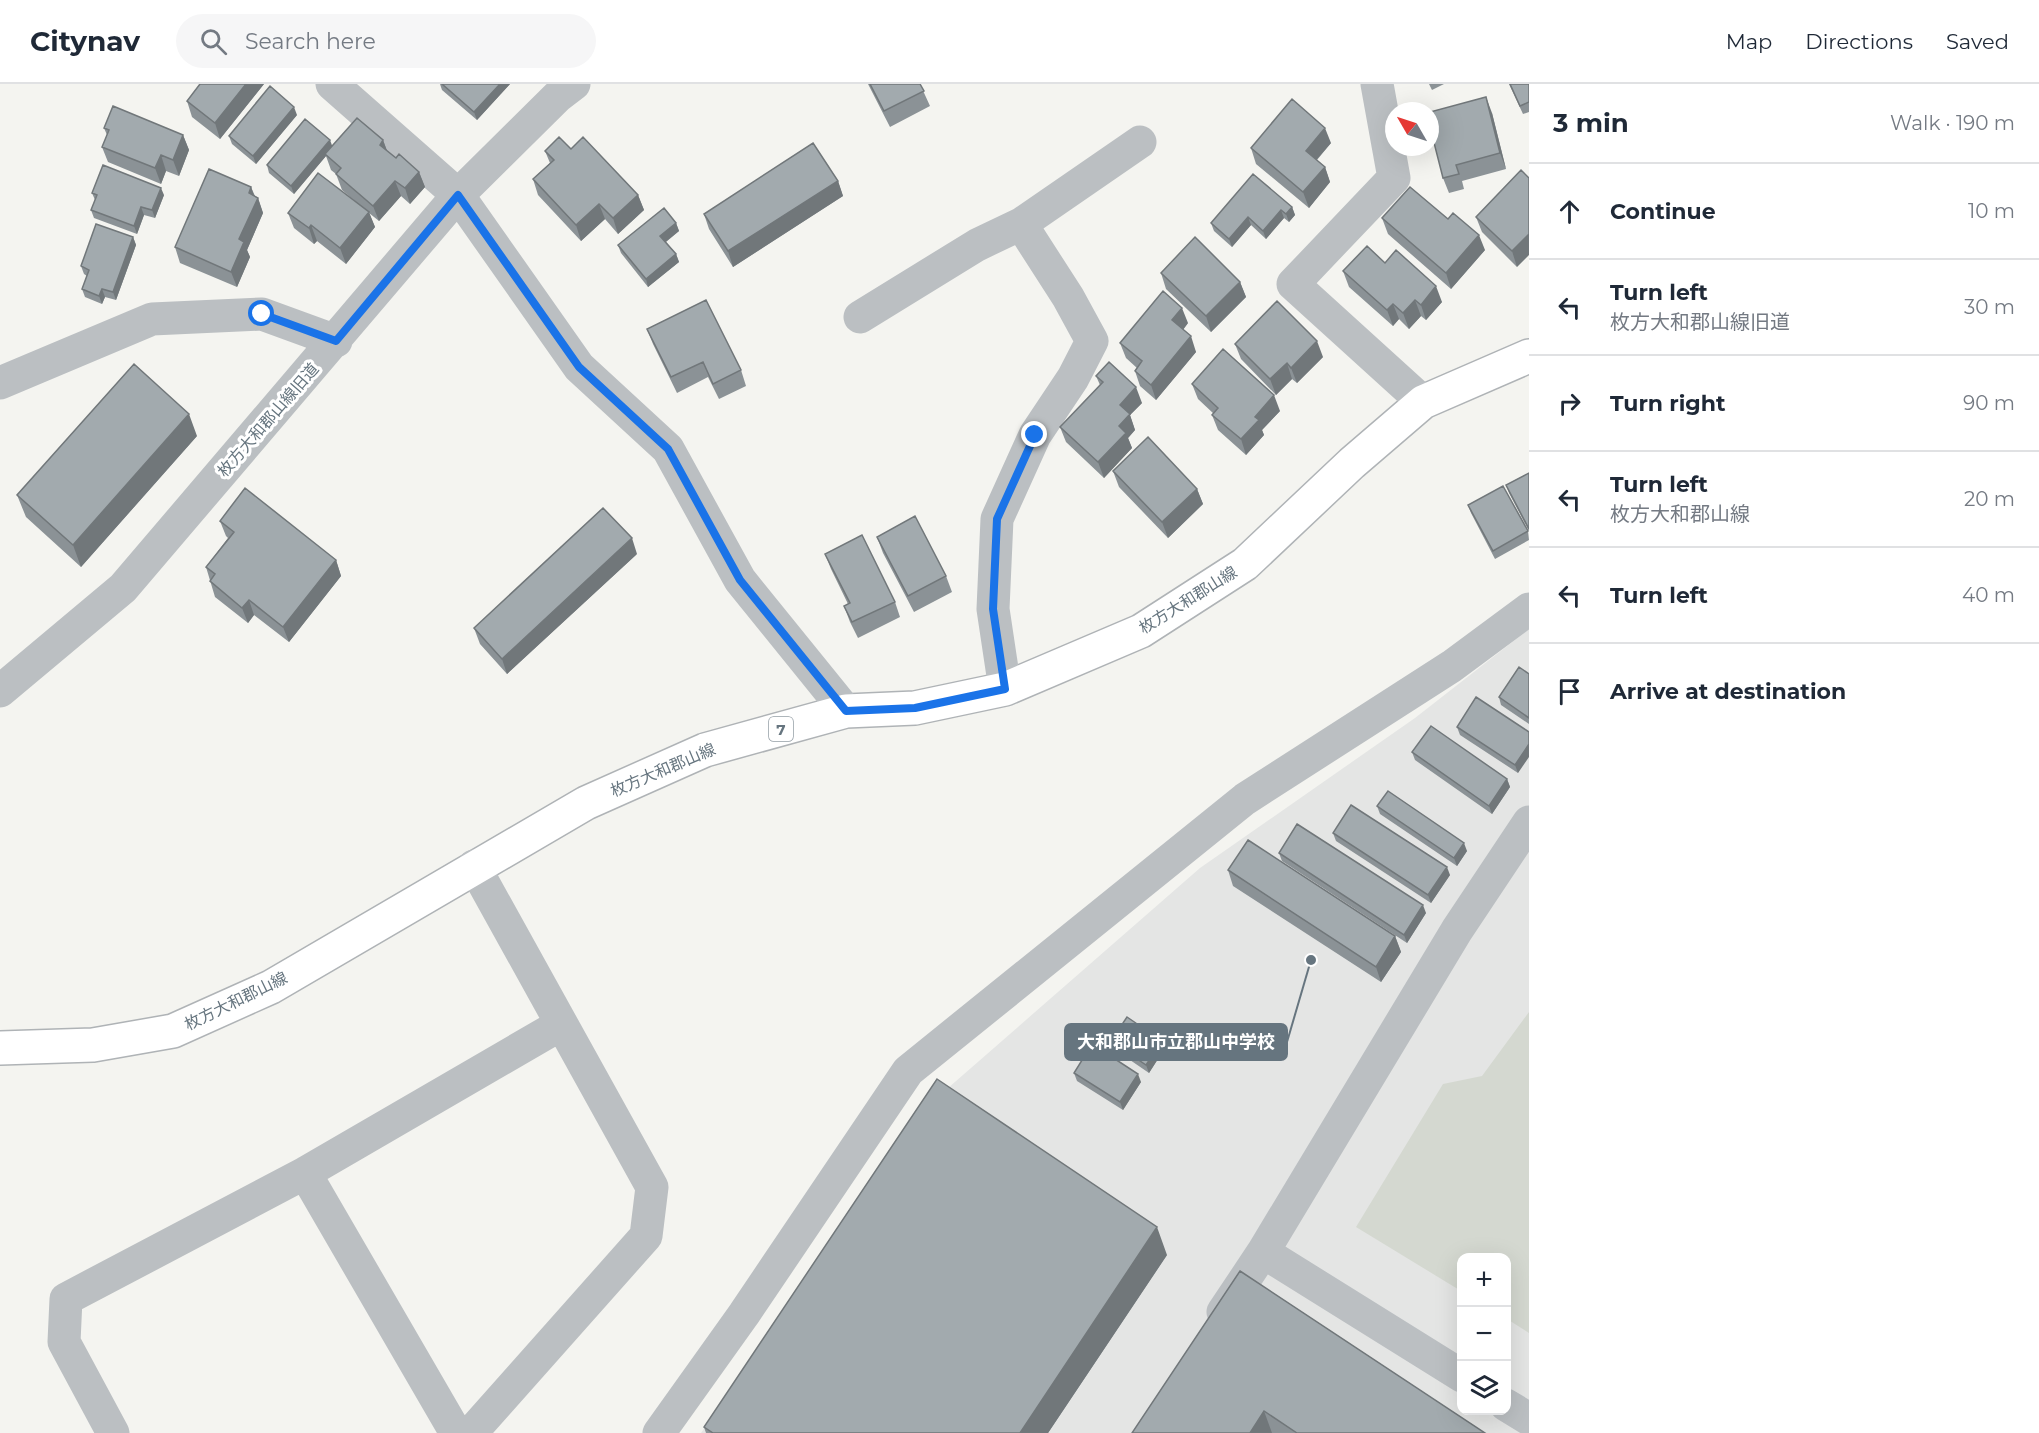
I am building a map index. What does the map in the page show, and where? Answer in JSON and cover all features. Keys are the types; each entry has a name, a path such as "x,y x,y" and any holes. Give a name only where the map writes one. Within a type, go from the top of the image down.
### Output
{"main road":[{"name":"枚方大和郡山線","path":"0,1048 93,1045 173,1031 271,987 474,866 586,803 705,750 846,711 915,708 1005,689 1141,631 1245,564 1352,463 1423,402 1529,356"}],"street":[{"path":"332,84 458,195 579,367 668,449 740,580 846,711"},
{"path":"1377,84 1394,178 1293,284 1423,402"},
{"name":"枚方大和郡山線旧道","path":"0,691 123,588 336,341 458,195 558,88"},
{"path":"860,317 977,245 1021,224 1140,142"},
{"path":"1005,689 993,609 997,519 1035,435 1073,378 1092,341 1068,297 1021,224"},
{"path":"0,383 152,319 262,314 336,341"},
{"path":"659,1433 744,1314 908,1071 1245,799 1452,666 1529,609"},
{"path":"1206,1338 1263,1252 1457,930 1529,822"},
{"path":"471,1433 646,1236 652,1187 560,1025 474,866"},
{"path":"113,1433 109,1430 63,1342 66,1299 305,1173 560,1025"},
{"path":"305,1173 456,1433"},
{"path":"1263,1252 1457,1373"},
{"path":"1511,1408 1529,1419"}],"shaded area":[{"path":"1529,629 1529,1433 701,1433 932,1102 1200,868 1415,718"},
{"path":"1529,1012 1529,1333 1511,1322 1511,1253 1457,1253 1457,1289 1356,1227 1443,1084 1482,1076"}],"building":[{"path":"200,84 246,84 215,123 187,101"},
{"path":"442,84 500,84 474,112"},
{"path":"870,84 920,84 924,91 884,111"},
{"path":"1510,84 1529,84 1529,102 1520,106"},
{"path":"270,86 294,107 253,156 229,136"},
{"path":"1486,97 1500,153 1456,165 1459,174 1443,178 1437,156 1439,110"},
{"path":"1292,99 1325,128 1306,151 1325,167 1303,192 1251,148"},
{"path":"113,106 183,135 173,160 161,155 155,168 102,147 109,130 104,128"},
{"path":"357,118 383,140 380,145 396,158 399,154 419,172 405,188 395,181 373,206 336,174 341,168 325,154"},
{"path":"305,119 330,140 291,186 267,165"},
{"path":"559,137 571,149 583,137 638,195 613,218 599,204 576,225 533,179 554,160 545,151"},
{"path":"813,143 838,181 728,251 704,214"},
{"path":"103,165 161,188 152,210 141,207 134,226 91,210 97,195 92,193"},
{"path":"209,169 251,187 249,193 258,198 239,239 244,242 231,272 175,247"},
{"path":"1521,170 1529,178 1529,234 1512,251 1476,217"},
{"path":"318,173 369,212 340,248 311,225 309,228 288,213"},
{"path":"1253,174 1292,207 1286,214 1281,210 1263,231 1248,217 1229,239 1211,223"},
{"path":"1410,187 1448,219 1453,213 1479,235 1446,273 1382,218"},
{"path":"664,208 676,223 660,236 676,254 646,279 618,245"},
{"path":"96,224 133,237 113,292 102,289 99,296 82,289 89,270 81,266"},
{"path":"1195,237 1240,282 1206,316 1161,273"},
{"path":"1367,246 1385,263 1396,250 1436,286 1421,305 1415,300 1403,313 1393,304 1387,310 1343,271"},
{"path":"1163,291 1182,308 1172,320 1191,336 1151,385 1135,371 1142,361 1120,343"},
{"path":"706,300 741,370 713,384 703,362 671,377 647,329"},
{"path":"1277,301 1317,341 1291,368 1287,363 1270,379 1235,344"},
{"path":"1223,349 1274,395 1255,417 1259,420 1241,439 1212,415 1218,408 1192,384"},
{"path":"1109,362 1136,387 1120,405 1130,414 1119,426 1126,433 1098,462 1060,427 1103,382 1096,376"},
{"path":"134,364 189,414 73,545 17,495"},
{"path":"1148,437 1197,489 1162,522 1113,471"},
{"path":"1529,473 1529,529 1506,485"},
{"path":"1503,486 1528,531 1493,551 1468,505"},
{"path":"245,488 336,560 283,627 249,600 242,608 210,581 215,574 206,567 234,532 220,521"},
{"path":"603,508 632,538 502,659 474,628"},
{"path":"915,516 946,576 908,596 877,537"},
{"path":"862,535 895,602 852,622 844,606 850,603 825,554"},
{"path":"1519,667 1529,674 1529,718 1499,697"},
{"path":"1476,697 1529,732 1529,744 1515,765 1457,727"},
{"path":"1431,726 1507,779 1489,806 1412,752"},
{"path":"1388,791 1464,843 1454,858 1377,806"},
{"path":"1351,805 1447,867 1428,895 1333,833"},
{"path":"1297,824 1423,905 1404,935 1279,853"},
{"path":"1248,840 1395,936 1376,967 1228,870"},
{"path":"1127,1017 1162,1041 1146,1065 1111,1041"},
{"path":"1092,1044 1138,1074 1120,1102 1074,1073"},
{"path":"937,1079 1157,1227 1020,1433 713,1433 704,1427"},
{"path":"1240,1271 1485,1433 1297,1433 1264,1411 1250,1433 1132,1433"}],"place":[{"name":"大和郡山市立郡山中学校","path":"1311,960"}],"route":[{"path":"262,314 336,341 458,195 579,367 668,449 740,580 846,711 915,708 1005,689 993,609 997,519 1035,435"}]}
